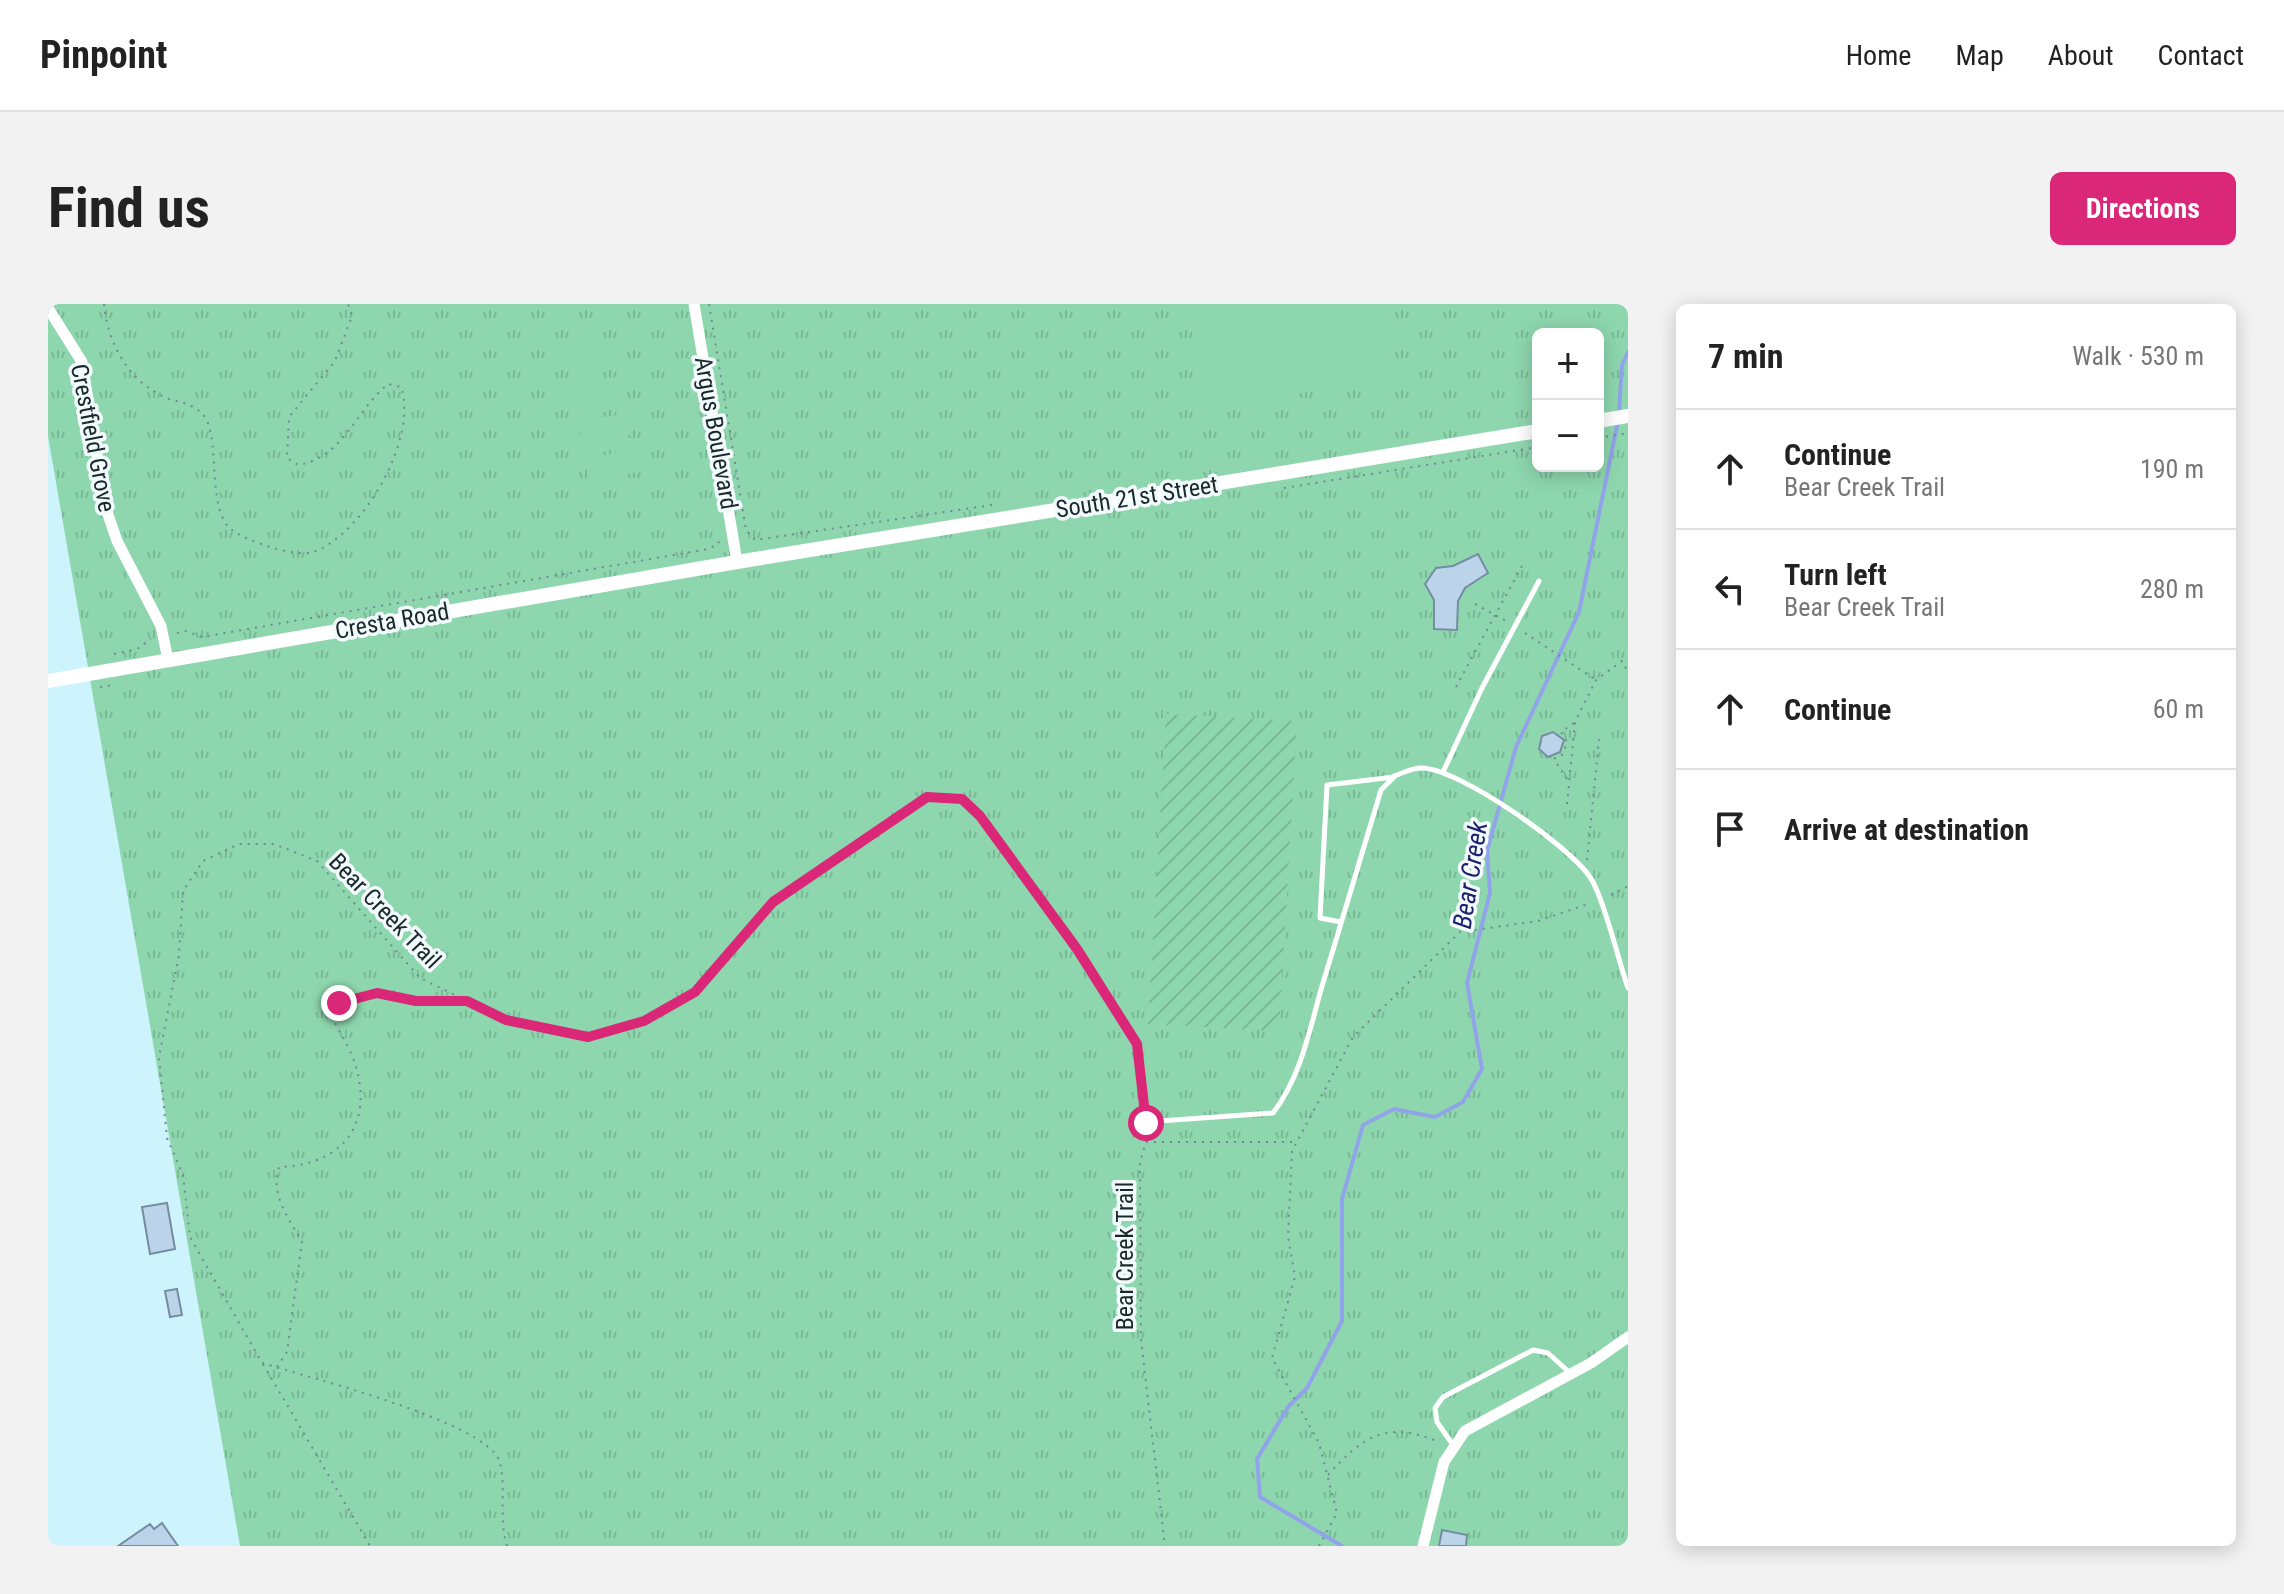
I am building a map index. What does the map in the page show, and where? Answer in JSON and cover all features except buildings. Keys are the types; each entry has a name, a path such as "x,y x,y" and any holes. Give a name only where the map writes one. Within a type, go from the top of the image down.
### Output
{"main road":[{"path":"1604,420 1628,416"},
{"name":"South 21st Street","path":"737,562 1532,432"},
{"name":"Cresta Road","path":"48,681 737,562"}],"street":[{"name":"Argus Boulevard","path":"694,304 737,562"},
{"name":"Crestfield Grove","path":"48,308 82,362 105,506 117,541 161,626 168,660"},
{"path":"1423,1546 1452,1446 1465,1431 1570,1374 1628,1337"}],"lane":[{"path":"1443,772 1482,688 1539,581"},
{"path":"1341,922 1320,918 1327,785 1394,777 1420,767 1443,772 1491,798 1573,855 1592,881 1628,988"},
{"path":"1160,1121 1273,1113 1286,1096 1381,790 1394,777"},
{"path":"1452,1446 1435,1416 1435,1408 1443,1397 1533,1350 1548,1353 1570,1374"}],"path":[{"path":"104,304 110,337 128,370 150,389 191,405 206,420 222,516 232,530 290,554 312,553 334,540 377,495 393,461 407,403 401,387 388,384 374,396 339,446 314,463 298,465 287,458 289,417 335,361 352,316 348,304"},
{"path":"709,304 746,530 755,540 995,505"},
{"path":"1604,437 1627,433"},
{"path":"1276,489 1532,448"},
{"path":"108,656 137,649 151,639 185,631 202,637 708,549 718,544 721,535"},
{"path":"1456,687 1522,566"},
{"path":"1547,648 1569,659 1596,680"},
{"path":"1567,804 1575,722 1596,680 1622,661 1628,672"},
{"path":"94,688 119,684"},
{"path":"1568,780 1554,759 1563,754 1567,742 1561,732 1575,722"},
{"path":"1583,868 1591,853 1599,739"},
{"name":"Bear Creek Trail","path":"370,1546 190,1237 183,1175 167,1138 159,1057 179,955 183,891 203,861 239,844 274,844 317,861 420,978 506,1020 588,1037 644,1021 695,992 773,902 927,797 962,799 980,816 1077,949 1137,1044 1148,1133 1140,1163 1141,1340 1165,1546"},
{"path":"1319,1545 1337,1513 1328,1475 1319,1443 1272,1358 1295,1277 1288,1237 1292,1151 1353,1037 1460,932 1538,921 1599,901 1628,886"},
{"path":"276,1367 287,1352 302,1241 285,1214 274,1182 279,1167 327,1160 356,1127 360,1081 346,1043 331,1016 339,1003 377,993 416,1001 467,1001"},
{"path":"1145,1142 1297,1142"},
{"path":"262,1363 450,1423 485,1443 499,1461 502,1532 507,1546"},
{"path":"1328,1475 1348,1453 1378,1432 1423,1435 1452,1446"}],"green space":[{"path":"48,304 1628,304 1628,1546 240,1546 48,436"},
{"path":"1188,304 1384,304 1394,379 1203,408"},
{"path":"613,339 617,362 569,371 565,348"},
{"path":"620,376 624,398 576,407 572,385"},
{"path":"626,413 630,435 582,444 578,422"},
{"path":"633,450 637,472 589,481 585,459"},
{"path":"1166,714 1297,721 1279,1031 1148,1024"}],"waterway":[{"name":"Bear Creek","path":"1619,412 1622,365 1628,352"},
{"name":"Bear Creek","path":"1342,1546 1260,1497 1257,1459 1288,1407 1307,1388 1342,1321 1342,1199 1363,1125 1394,1109 1435,1117 1463,1102 1482,1069 1467,983 1490,893 1487,851 1516,747 1579,612 1618,421"}],"route":[{"path":"339,1003 377,993 416,1001 467,1001 506,1020 588,1037 644,1021 695,992 773,902 927,797 962,799 980,816 1077,949 1137,1044 1146,1123"}]}
